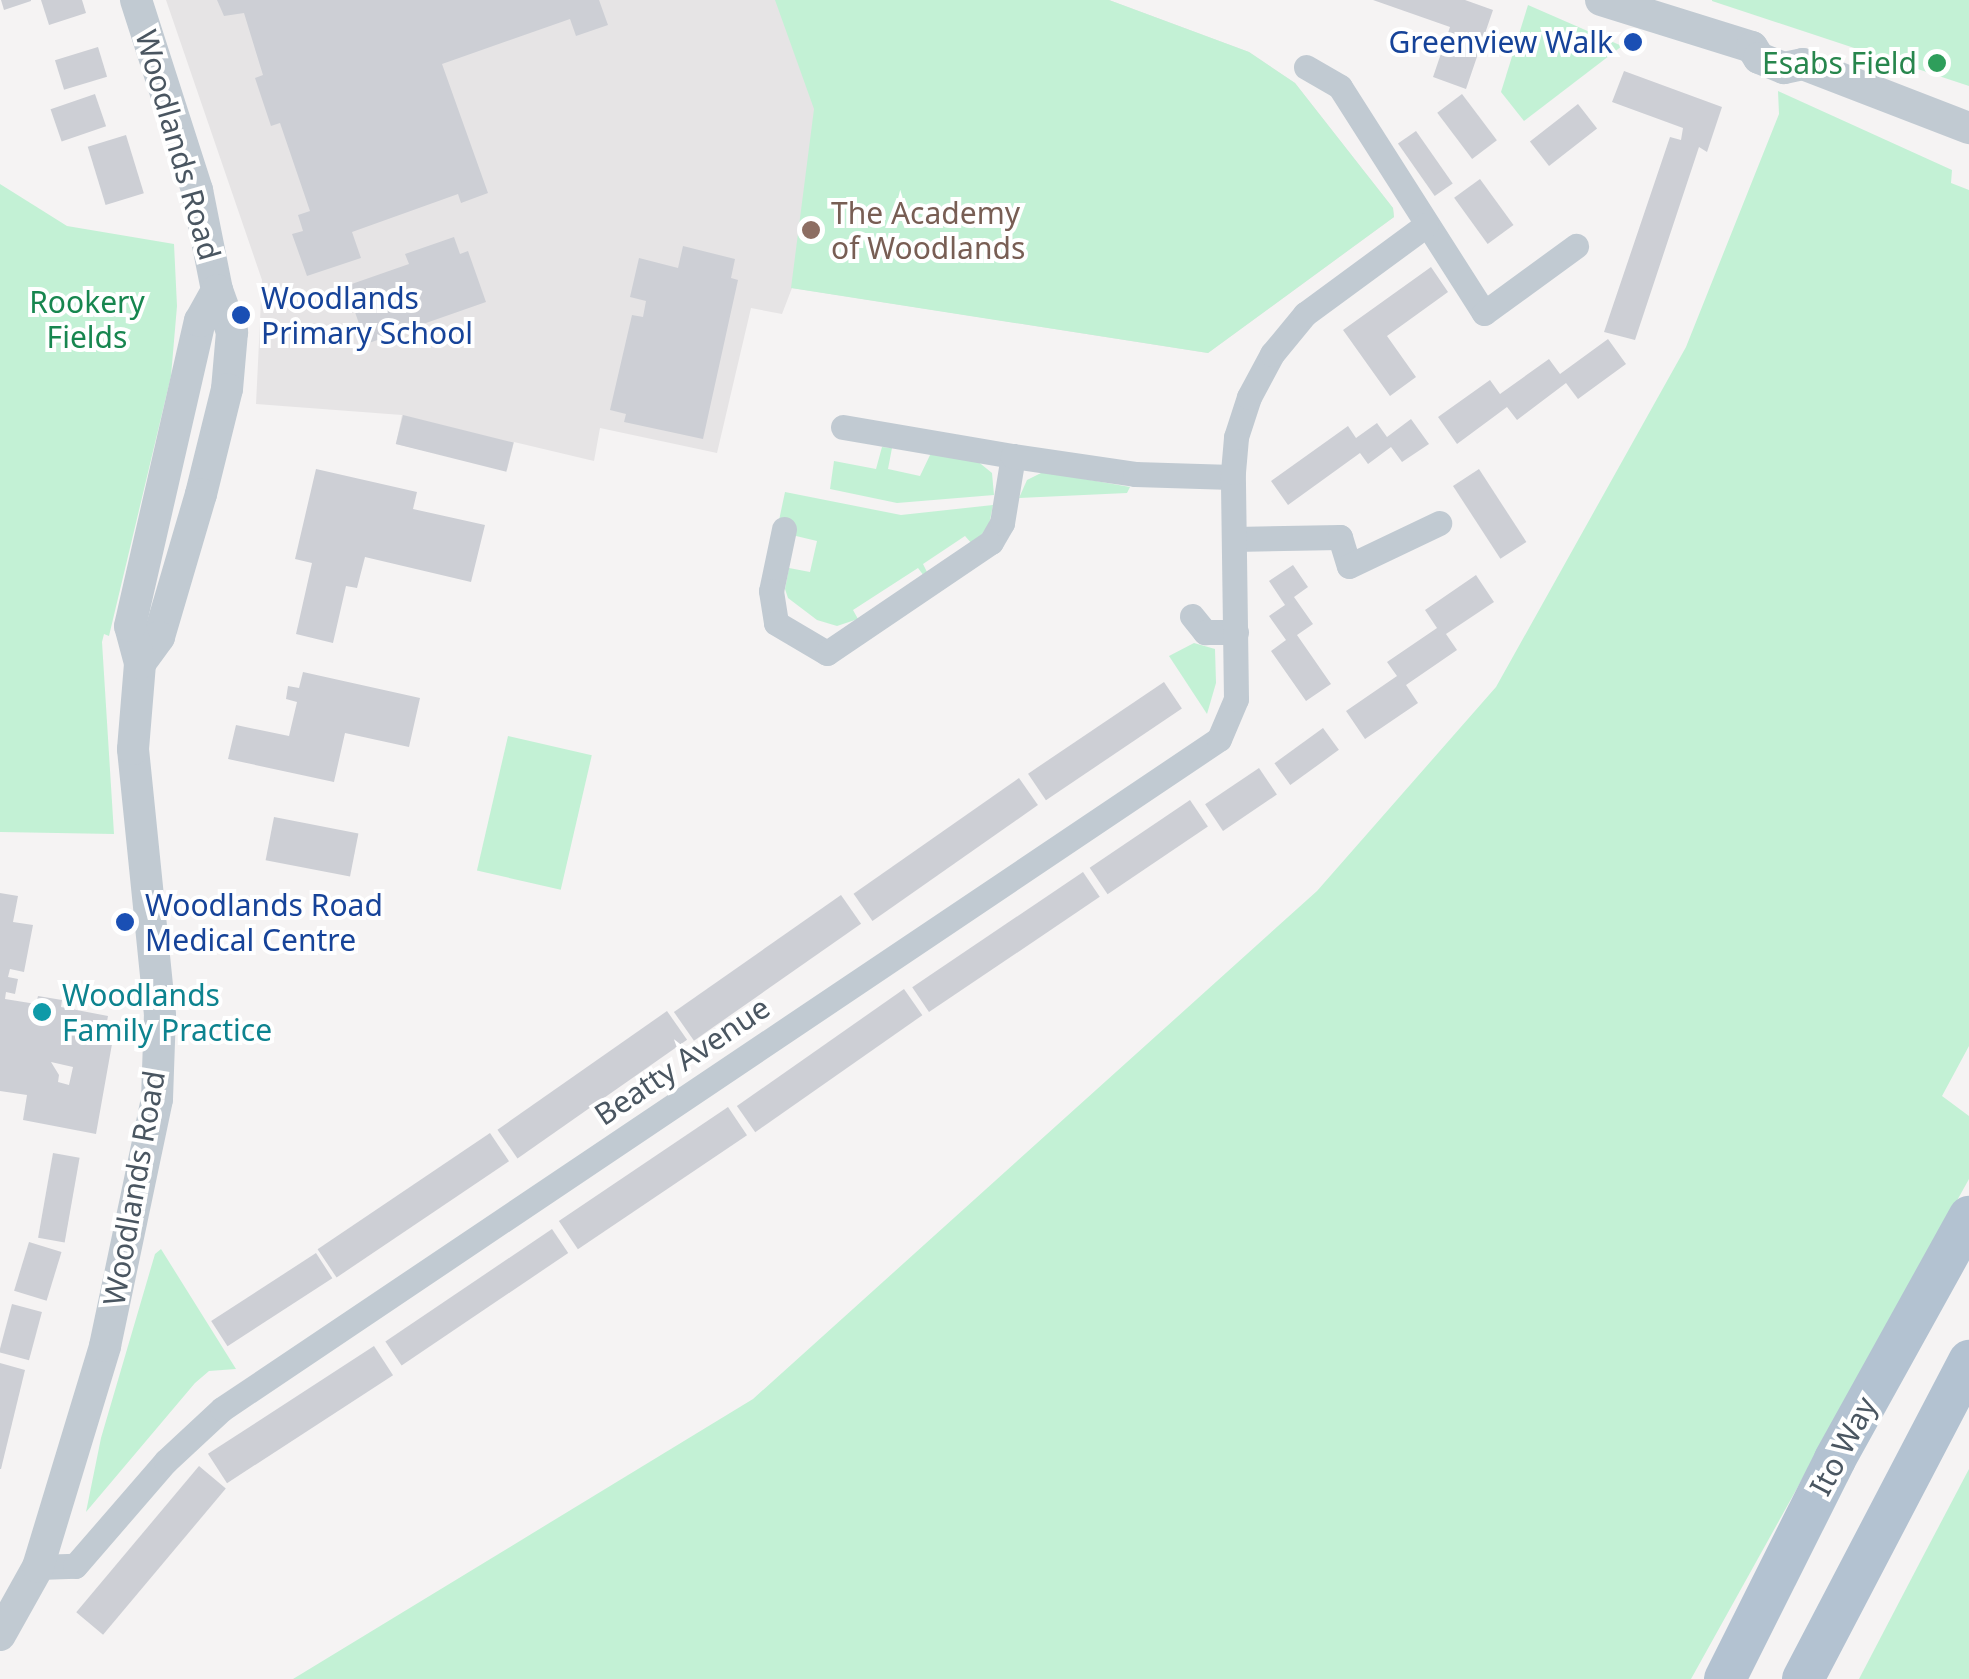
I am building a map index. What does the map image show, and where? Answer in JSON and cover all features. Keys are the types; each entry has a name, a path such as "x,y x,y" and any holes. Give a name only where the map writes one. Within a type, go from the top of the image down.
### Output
{"main road":[{"name":"Ito Way","path":"1725,1679 1835,1460 1969,1217"},
{"path":"1803,1679 1969,1362"}],"street":[{"name":"Woodlands Road","path":"0,1634 38,1567 105,1346 157,1099 160,1015 133,748 140,663 159,637 227,389 231,326 217,290 197,190 136,0"},
{"path":"1601,0 1752,47 1768,42 1778,45 1793,51 1804,64 1969,128"},
{"path":"1306,68 1340,87 1484,313 1576,246"},
{"name":"Beatty Avenue","path":"38,1567 75,1566 166,1460 222,1409 1210,746 1225,729 1236,703 1232,476 1245,408 1261,372 1313,306 1426,225"},
{"path":"843,427 1135,474 1232,476"},
{"path":"784,529 772,592 776,623 827,653 991,542 1002,523 1013,456"},
{"path":"1234,538 1340,537 1350,566 1439,523"},
{"path":"1192,616 1205,632 1236,632"}],"shaded area":[{"name":"The Academy of Woodlands","path":"166,0 1109,0 1249,52 1295,83 1393,208 1394,217 1208,353 792,288 782,314 751,308 717,453 600,428 594,461 514,442 507,470 396,444 402,415 256,404 262,280"}],"green space":[{"path":"775,0 1109,0 1249,52 1295,83 1393,208 1394,217 1208,353 791,288 814,109"},
{"name":"Esabs Field","path":"1712,0 1969,0 1969,86 1712,1"},
{"path":"1528,5 1622,46 1524,121 1501,92"},
{"path":"1778,91 1952,170 1951,183 1969,190 1969,1046 1942,1096 1969,1116 1969,1179 1691,1679 293,1679 753,1399 1317,891 1496,687 1686,347 1779,114"},
{"name":"Rookery Fields","path":"0,184 67,226 174,244 177,306 171,376 109,636 104,634 102,642 114,834 0,832"},
{"path":"882,447 892,448 888,469 920,476 931,453 976,460 992,473 994,495 897,503 830,489 834,461 876,469"},
{"path":"1045,472 1130,487 1127,493 1019,498 1027,480"},
{"path":"785,492 901,515 993,505 989,525 973,545 965,536 923,564 928,574 924,576 918,568 853,610 858,619 837,626 817,620 788,598 785,589 789,568 810,572 817,541 796,536 796,530 778,525"},
{"path":"1194,643 1215,649 1216,683 1207,714 1169,656"},
{"path":"508,736 592,755 561,890 477,870"},
{"path":"161,1249 236,1369 209,1371 195,1383 86,1512 101,1438 155,1254"},
{"path":"1969,1469 1969,1679 1859,1679 1919,1564"}],"building":[{"path":"1,0 31,0 31,1 4,10"},
{"path":"41,0 82,0 86,13 49,25"},
{"path":"217,0 599,0 608,25 576,36 570,19 442,64 488,193 461,203 458,194 352,232 361,258 307,276 292,234 303,231 298,215 310,211 280,123 271,126 255,78 263,75 244,13 224,16"},
{"path":"1373,0 1465,0 1493,10 1466,89 1433,77 1450,27"},
{"path":"98,47 107,77 64,90 55,60"},
{"path":"1624,71 1722,107 1707,152 1699,147 1635,340 1604,332 1670,137 1681,140 1683,128 1612,102"},
{"path":"95,94 106,126 62,141 51,109"},
{"path":"1462,94 1497,140 1472,159 1437,113"},
{"path":"1578,104 1597,128 1549,166 1530,142"},
{"path":"1416,131 1453,183 1435,196 1398,144"},
{"path":"126,135 144,193 106,205 88,147"},
{"path":"1480,179 1514,225 1488,244 1454,198"},
{"path":"454,237 460,254 468,251 486,302 366,344 346,286 409,264 405,254"},
{"path":"683,246 735,259 731,278 738,280 703,439 624,422 626,414 610,410 632,315 643,317 646,301 630,297 639,258 678,268"},
{"path":"1431,267 1448,292 1387,336 1416,377 1390,396 1343,330"},
{"path":"1608,339 1626,364 1578,399 1566,383 1517,420 1507,407 1457,444 1438,417 1490,380 1500,394 1549,359 1560,374"},
{"path":"403,415 514,443 506,472 396,444"},
{"path":"1411,419 1429,444 1402,462 1391,447 1368,464 1360,453 1288,505 1271,481 1348,426 1356,438 1377,423 1387,437"},
{"path":"316,469 417,492 413,509 485,525 471,582 365,557 357,588 346,586 333,643 296,634 312,563 295,559"},
{"path":"1479,469 1526,542 1500,559 1453,486"},
{"path":"1293,565 1308,587 1294,597 1313,624 1297,635 1331,684 1306,701 1271,651 1286,640 1269,616 1285,605 1269,581"},
{"path":"1476,575 1494,602 1446,634 1457,650 1406,685 1418,703 1365,739 1346,711 1397,676 1387,662 1437,628 1425,610"},
{"path":"303,672 420,698 409,747 345,733 334,782 228,759 236,725 289,736 297,702 286,699 288,686 299,688"},
{"path":"1164,682 1182,709 1046,800 1028,774"},
{"path":"1323,728 1339,750 1290,785 1274,763"},
{"path":"1259,768 1277,795 1223,831 1205,804"},
{"path":"1019,778 1038,805 872,921 854,894"},
{"path":"1190,800 1208,827 1108,894 1090,868"},
{"path":"274,817 358,833 350,877 266,860"},
{"path":"1083,872 1100,897 929,1012 912,987"},
{"name":"Woodlands Family Practice","path":"0,893 18,896 13,922 33,925 24,972 10,969 8,977 18,979 15,994 6,992 5,999 36,1004 38,996 62,1000 61,1007 108,1016 103,1043 112,1044 96,1134 23,1120 27,1095 0,1091","holes":["51,1062 73,1067 69,1085 58,1082 59,1075"]},
{"path":"841,895 861,924 694,1041 674,1012"},
{"path":"904,989 922,1015 755,1132 737,1106"},
{"path":"667,1011 687,1040 518,1158 497,1130"},
{"path":"728,1107 747,1135 578,1249 559,1221"},
{"path":"490,1133 509,1161 337,1277 318,1249"},
{"path":"53,1153 80,1158 65,1242 38,1238"},
{"path":"552,1229 568,1253 402,1365 385,1341"},
{"path":"29,1242 62,1252 47,1301 14,1291"},
{"path":"316,1253 332,1278 228,1346 211,1321"},
{"path":"12,1304 42,1312 29,1360 0,1353"},
{"path":"374,1346 393,1375 227,1483 208,1454"},
{"path":"0,1363 25,1370 1,1469 0,1469"},
{"path":"199,1466 226,1488 103,1635 76,1612"}],"place":[{"name":"Greenview Walk","path":"1633,42"},
{"name":"Esabs Field","path":"1937,63"},
{"name":"The Academy of Woodlands","path":"811,230"},
{"name":"Woodlands Primary School","path":"241,315"},
{"name":"Woodlands Road Medical Centre","path":"125,922"},
{"name":"Woodlands Family Practice","path":"42,1012"}]}
